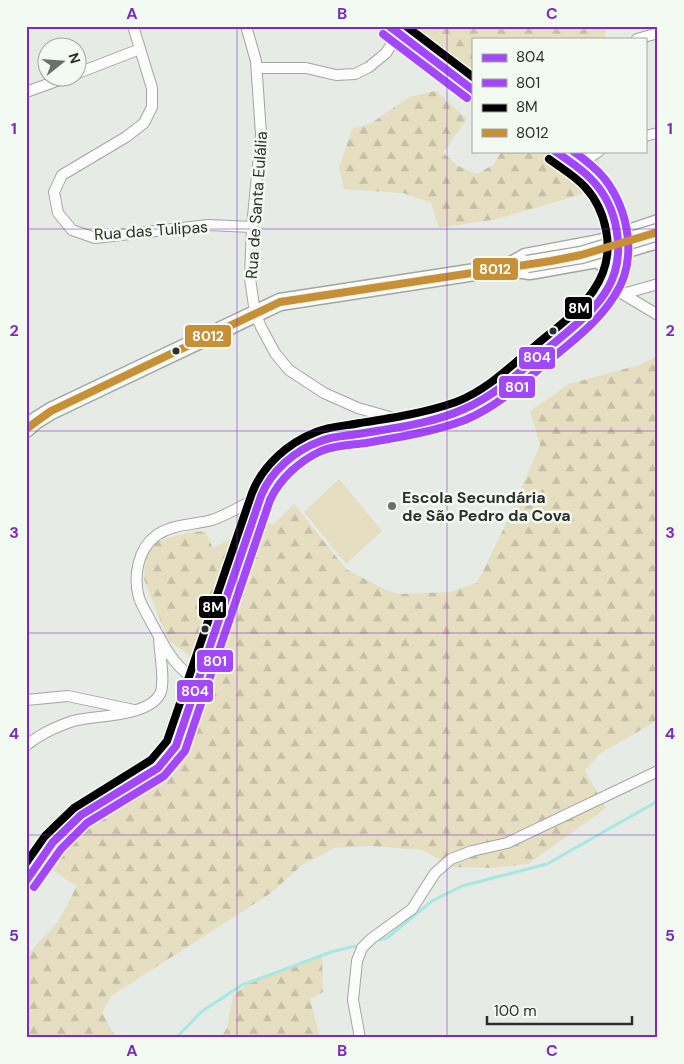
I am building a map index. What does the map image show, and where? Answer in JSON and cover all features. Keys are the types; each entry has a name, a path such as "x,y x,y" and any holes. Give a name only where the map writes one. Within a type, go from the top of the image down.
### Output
{"main road":[{"path":"28,424 51,411 255,313 289,300 581,255 658,232"}],"street":[{"name":"Rua das Tulipas","path":"133,26 152,88 152,107 144,123 126,137 62,175 54,192 58,213 72,230 95,238 208,225 252,227"},
{"name":"Rua de Santa Eulália","path":"246,26 256,68 261,134 252,227 250,278 255,313 275,353 289,370 324,393 358,408 393,418 398,427"},
{"path":"256,68 299,68 336,75 355,74 369,67 386,53 394,30 472,89"},
{"path":"640,38 658,33"},
{"path":"88,69 140,49"},
{"path":"26,92 38,88"},
{"path":"26,881 53,842 81,815 158,768 176,746 260,496 269,479 295,455 321,441 398,427 453,413 475,404 506,384 595,306 610,282 617,252 617,234 610,208 603,192 595,182 556,152"},
{"path":"581,171 590,157 598,152"},
{"path":"500,268 525,256 599,241 658,221"},
{"path":"500,268 529,273 597,261 610,257 617,252 658,242"},
{"path":"597,261 609,271 610,282 623,294 658,315"},
{"path":"623,294 658,284"},
{"path":"199,680 185,672 175,660 159,636 139,597 137,574 139,557 146,545 157,534 176,527 214,519 260,496"},
{"path":"26,746 50,729 74,721 136,710 151,704 160,695 163,683 159,636"},
{"path":"26,700 68,696 136,710"},
{"path":"360,1038 353,1000 357,961 362,948 371,939 412,909 435,873 451,859 472,851 507,843 658,771"}],"green space":[{"path":"401,26 606,26 605,38 472,38 472,79"},
{"path":"436,91 467,119 443,153 458,166 477,174 493,165 501,152 600,152 599,162 589,192 497,219 439,228 431,203 403,193 344,189 339,168 352,129 370,124 409,97"},
{"path":"658,356 658,720 599,754 585,771 606,808 528,864 493,868 454,867 422,850 369,846 334,848 301,866 271,893 111,996 102,1013 116,1038 26,1038 26,956 58,922 77,886 47,867 73,830 167,775 189,735 215,663 190,656 168,640 144,579 145,562 150,546 177,536 205,531 213,548 263,522 274,524 294,504 346,569 384,589 399,594 450,592 477,583 504,528 540,445 530,411 569,384 639,365"},
{"path":"339,479 382,531 346,564 304,512"},
{"path":"322,957 323,992 310,999 320,1038 221,1038 227,1028 233,995 253,981"}],"waterway":[{"path":"379,940 387,938 432,901 462,886 547,864 658,801"},
{"path":"176,1038 201,1012 242,985 331,952 355,946"}],"transit line":[{"name":"804","path":"389,26 472,89"},
{"name":"8M","path":"406,26 472,76"},
{"name":"801","path":"383,34 467,98"},
{"name":"804","path":"26,881 53,842 81,815 158,768 176,746 261,496 271,478 285,462 302,450 325,439 425,422 451,414 476,403 518,374 596,306 614,275 618,246 617,231 608,203 600,190 591,179 556,152"},
{"name":"801","path":"34,887 61,849 87,823 164,776 185,751 270,500 285,477 306,460 326,449 428,431 476,415 526,380 583,332 608,305 622,281 626,266 628,251 625,220 620,205 604,178 574,152"},
{"name":"8M","path":"26,863 45,836 74,808 151,760 167,741 252,493 270,464 296,442 321,430 420,412 444,406 467,397 508,369 564,322 589,296 605,267 608,249 603,218 596,202 585,187 549,159"},
{"name":"8012","path":"26,429 51,411 280,302 551,261 581,255 658,232"}],"place":[{"name":"Escola Secundária de São Pedro da Cova","path":"392,506"}]}
